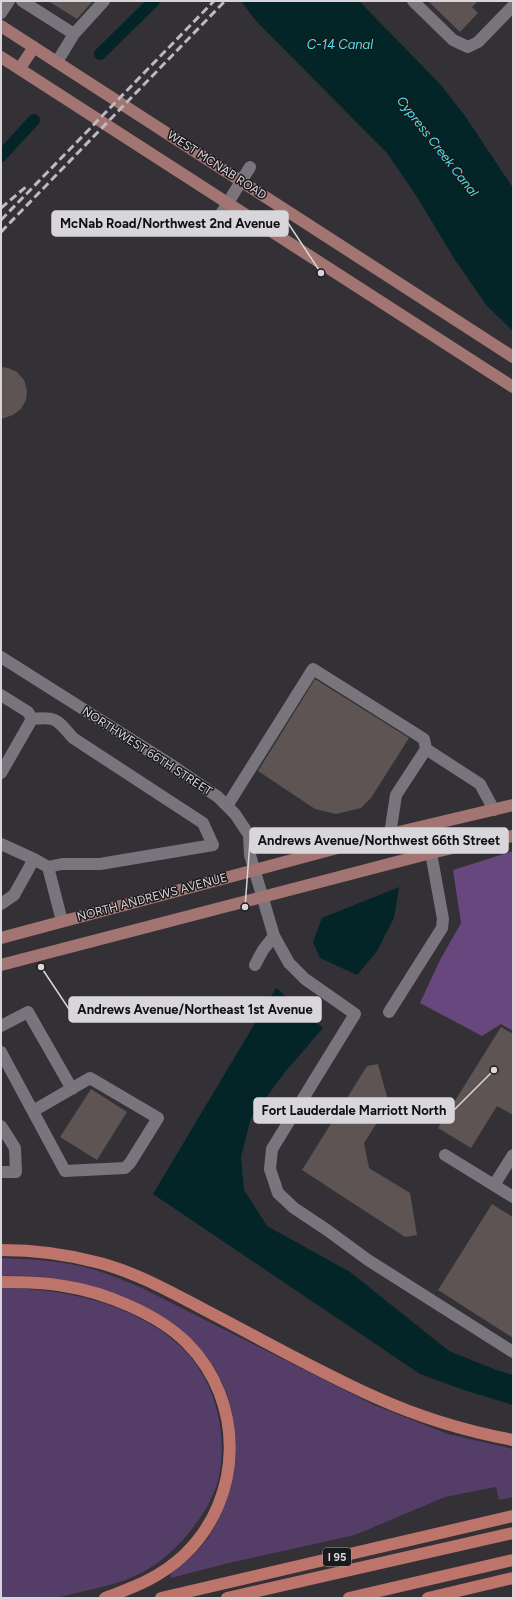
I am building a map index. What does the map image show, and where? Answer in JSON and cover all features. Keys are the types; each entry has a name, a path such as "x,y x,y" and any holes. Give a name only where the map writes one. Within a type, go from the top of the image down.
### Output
{"highway":[{"path":"1,1250 40,1251 60,1254 101,1263 123,1270 180,1297 374,1397 446,1424 513,1440"},
{"path":"1,1282 35,1282 66,1286 106,1297 150,1316 175,1333 197,1354 213,1379 226,1409 230,1441 228,1470 220,1499 209,1524 194,1544 174,1564 143,1583 105,1598"},
{"name":"I 95","path":"161,1598 513,1516"},
{"path":"227,1598 513,1532"},
{"path":"349,1598 513,1560"},
{"path":"428,1598 513,1578"}],"main road":[{"name":"WEST MCNAB ROAD","path":"1,26 513,357"},
{"path":"20,68 34,47"},
{"path":"1,57 513,387"},
{"name":"NORTH ANDREWS AVENUE","path":"1,938 390,834 513,806"},
{"path":"1,965 432,853 483,841 513,836"}],"street":[{"path":"1,13 9,1"},
{"path":"22,1 74,34"},
{"path":"57,62 74,34 104,1"},
{"path":"413,1 454,40 468,47 478,42 513,6"},
{"path":"221,214 250,167"},
{"name":"NORTHWEST 66TH STREET","path":"1,657 170,764 218,797 235,814 248,835 250,855 274,936 289,963 305,979 355,1014 272,1149 270,1169 278,1193 294,1208 368,1260 513,1352"},
{"path":"227,806 313,670 424,739 426,748 480,784 494,810"},
{"path":"1,695 28,712 32,719"},
{"path":"1,844 48,867 62,864 100,864 213,846 203,823 73,738 59,722 50,718 32,719"},
{"path":"1,773 32,719"},
{"path":"390,834 396,795 426,748"},
{"path":"389,1012 442,928 443,919 432,853"},
{"path":"1,904 14,895 34,859"},
{"path":"48,867 62,921"},
{"path":"255,964 263,950 274,936"},
{"path":"1,1026 28,1012 72,1088"},
{"path":"1,1052 65,1171 124,1168 130,1164 158,1118 93,1074 33,1111"},
{"path":"1,1172 16,1172 15,1148 3,1132"},
{"path":"445,1155 513,1197"},
{"path":"494,1186 513,1155"}],"shaded area":[{"path":"513,851 513,1031 501,1024 482,1036 420,1003 440,960 461,923 453,870"},
{"path":"1,1258 66,1263 92,1269 109,1275 142,1288 374,1405 448,1434 513,1449 513,1497 499,1500 496,1487 445,1497 355,1535 229,1563 171,1578 171,1574 195,1553 208,1538 221,1514 230,1489 235,1462 235,1436 231,1409 223,1384 210,1361 192,1340 179,1328 164,1318 70,1281 36,1276 1,1276"},
{"path":"1,1288 48,1291 72,1295 96,1301 140,1318 161,1330 191,1357 201,1371 209,1387 215,1403 221,1437 222,1454 217,1485 202,1515 181,1542 156,1564 135,1576 111,1585 56,1598 1,1598"}],"water":[{"name":"C-14 Canal","path":"241,1 359,1 440,84 465,116 513,188 513,331 487,306 455,260 417,197 387,153 256,21"},
{"path":"399,887 394,918 377,951 357,975 320,958 313,942 322,918"},
{"path":"276,988 323,1028 285,1072 251,1118 241,1157 244,1190 267,1226 350,1272 449,1351 513,1375 513,1405 464,1390 420,1374 153,1194"}],"building":[{"path":"48,1 93,1 77,19"},
{"path":"428,1 478,1 472,7 478,13 460,32"},
{"path":"1,367 17,372 24,380 27,390 26,400 21,409 13,415 1,419"},
{"path":"315,679 409,738 371,798 361,808 336,814 315,809 258,771"},
{"path":"501,1027 513,1034 513,1115 497,1106 471,1148 438,1128"},
{"path":"378,1064 389,1104 364,1143 369,1168 410,1193 417,1235 405,1237 302,1170 367,1066"},
{"path":"91,1089 127,1112 97,1160 60,1137"},
{"path":"492,1204 513,1217 513,1338 438,1290"}],"waterway":[{"path":"100,54 154,1"},
{"path":"1,156 34,120"}],"railway":[{"path":"1,220 214,1"},
{"path":"1,232 225,1"},
{"path":"1,208 27,186"}],"place":[{"name":"McNab Road/Northwest 2nd Avenue","path":"321,273"},
{"name":"Andrews Avenue/Northwest 66th Street","path":"245,907"},
{"name":"Andrews Avenue/Northeast 1st Avenue","path":"41,967"},
{"name":"Fort Lauderdale Marriott North","path":"494,1070"}],"water label":[{"name":"Cypress Creek Canal","path":"438,146"}]}
